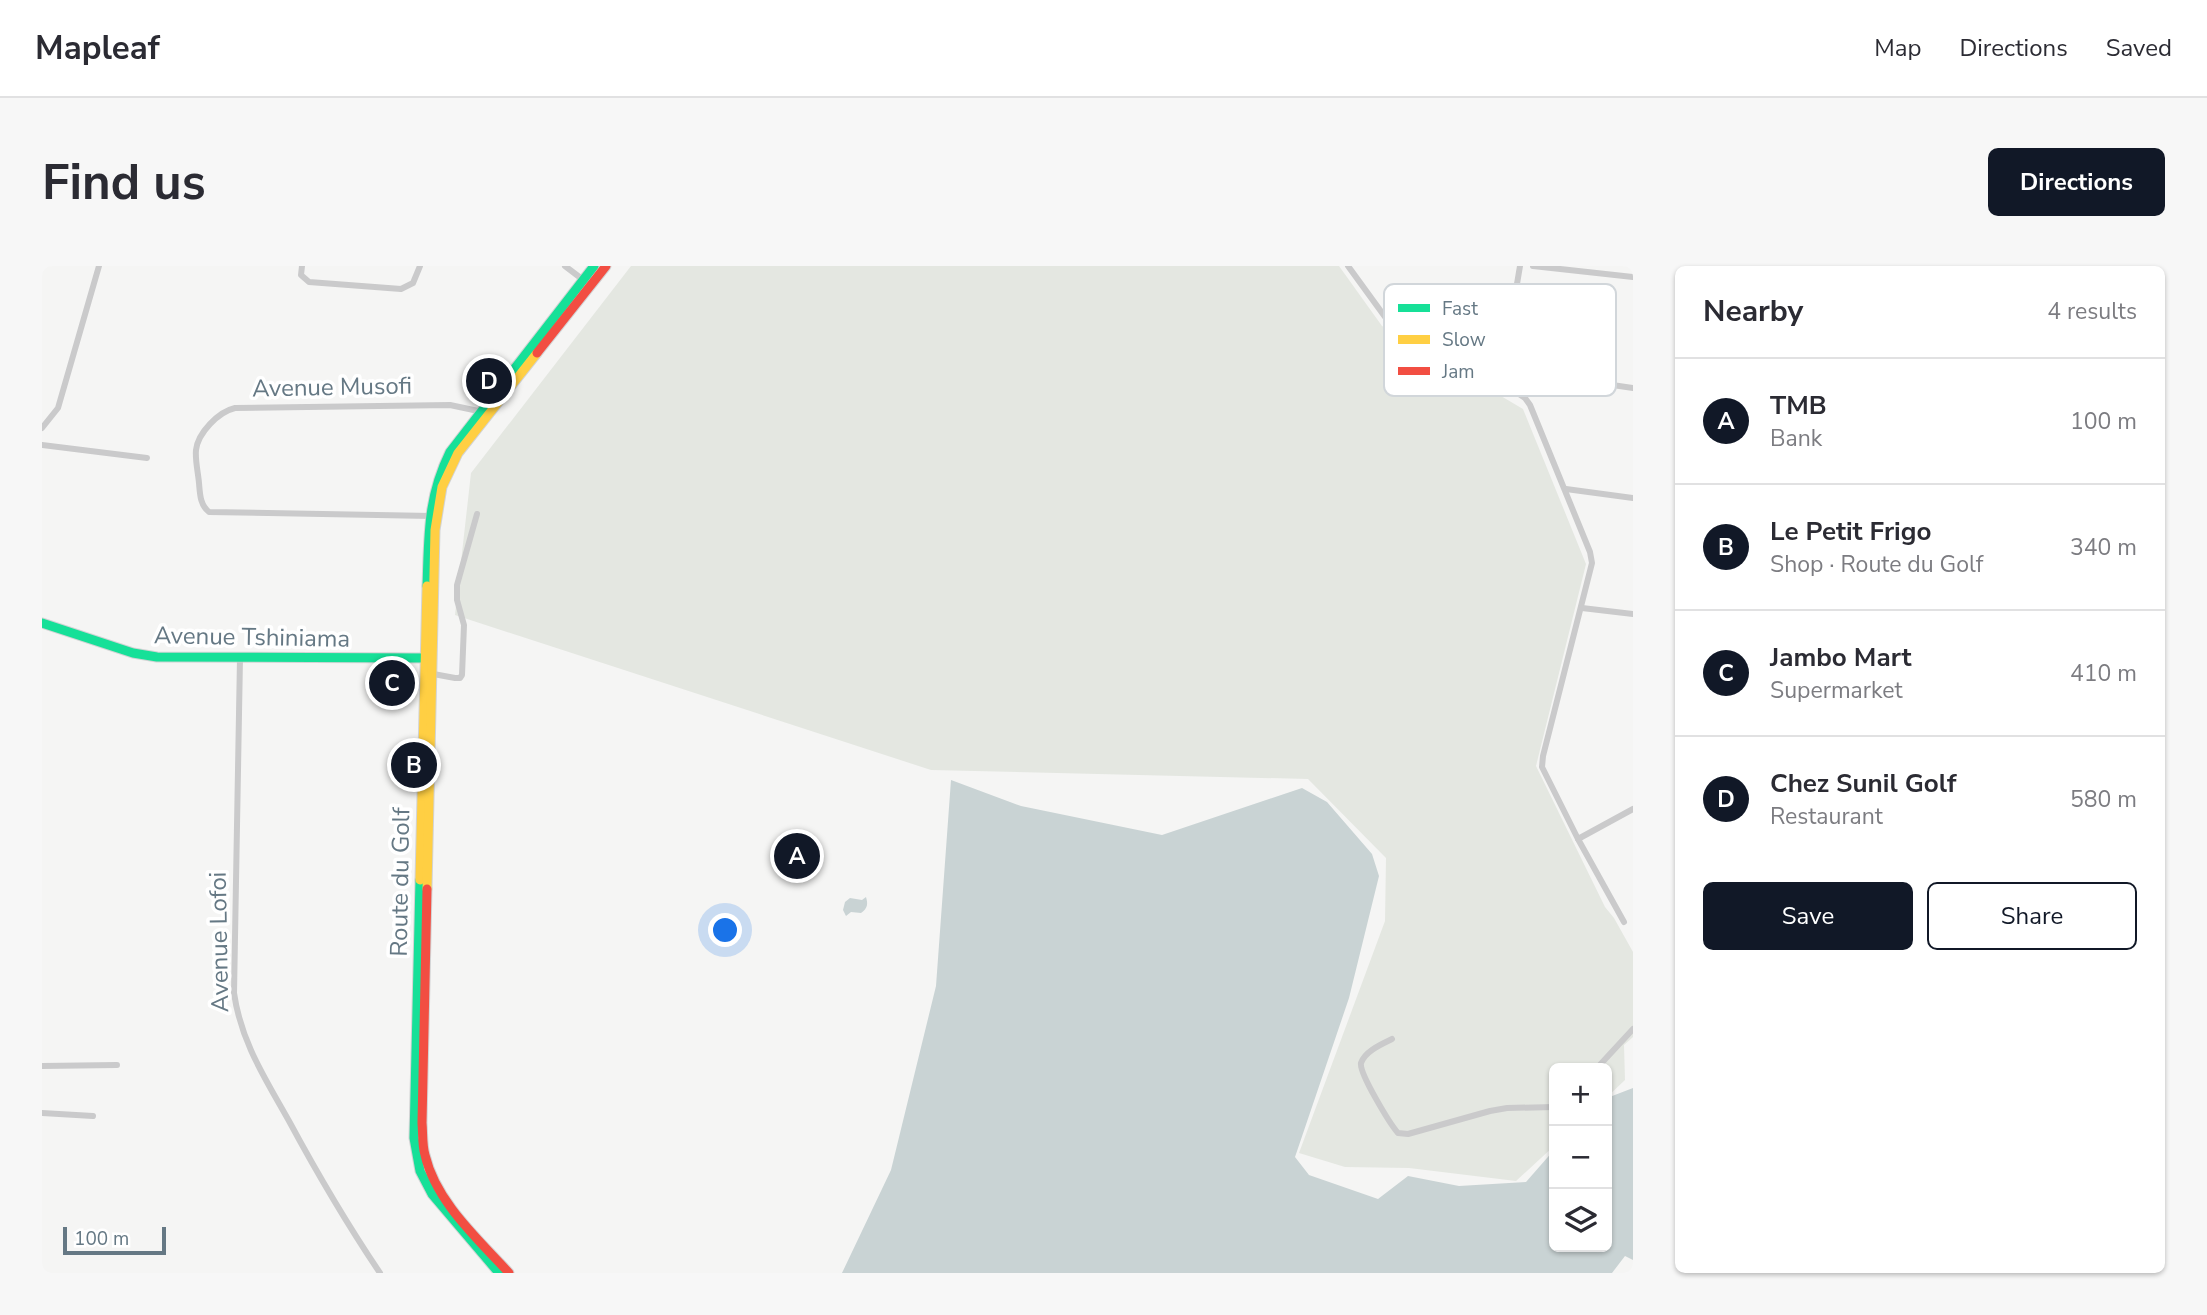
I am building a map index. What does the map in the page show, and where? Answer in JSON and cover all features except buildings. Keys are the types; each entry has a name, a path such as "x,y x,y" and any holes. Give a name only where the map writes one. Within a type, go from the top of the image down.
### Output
{"main road":[{"name":"Route du Golf","path":"499,1273 432,1194 420,1171 415,1145 427,658 435,484 446,459 587,283 594,266"},
{"path":"587,283 606,266"},
{"name":"Avenue Tshiniama","path":"42,623 145,656 427,658"},
{"path":"427,673 423,1146 427,1165 439,1188 509,1273"}],"street":[{"path":"42,428 58,408 99,266"},
{"path":"302,266 301,275 309,282 401,289 413,283 420,266"},
{"path":"565,266 587,283"},
{"path":"1348,266 1384,316"},
{"path":"1517,284 1520,266"},
{"path":"1533,266 1633,276"},
{"path":"1522,396 1530,405 1592,559 1542,763 1578,839 1624,922"},
{"name":"Avenue Musofi","path":"432,516 209,513 201,501 196,455 198,442 223,412 240,407 450,405 484,413"},
{"path":"42,445 147,457"},
{"path":"1566,489 1633,498"},
{"path":"427,673 455,678 462,675 464,625 457,600 457,585 477,514"},
{"path":"1582,608 1633,614"},
{"name":"Avenue Lofoi","path":"240,657 234,993 237,1016 251,1054 349,1227 380,1273"},
{"path":"1578,839 1633,809"},
{"path":"1602,1063 1633,1029"},
{"path":"1392,1039 1368,1054 1361,1068 1398,1133 1408,1134 1490,1111 1549,1107"},
{"path":"42,1066 117,1065"},
{"path":"42,1113 93,1116"}],"shaded area":[{"path":"631,266 1339,266 1384,327 1384,396 1501,396 1523,409 1586,564 1536,766 1605,907 1633,952 1633,1037 1624,1045 1625,1080 1612,1092 1612,1063 1549,1063 1549,1151 1516,1181 1409,1168 1345,1167 1299,1153 1385,921 1386,858 1308,779 931,770 455,615 471,473"},
{"path":"951,780 1021,806 1162,835 1302,788 1327,802 1372,854 1379,876 1349,998 1295,1157 1309,1175 1378,1199 1408,1176 1459,1186 1526,1182 1549,1156 1549,1252 1612,1252 1612,1096 1633,1088 1633,1260 1625,1256 1612,1273 842,1273 891,1170 936,986"},
{"path":"866,897 867,906 861,913 851,912 846,916 843,910 845,902 850,898 862,900"}],"traffic: fast":[{"path":"427,586 433,502 442,469 450,452 594,266"},
{"path":"42,623 133,653 157,657 427,658"},
{"path":"420,880 414,1138 420,1171 432,1194 499,1273"}],"traffic: slow":[{"path":"427,889 435,530 442,487 458,453 537,353"},
{"path":"420,880 427,586"}],"traffic: jam":[{"path":"537,353 606,266"},
{"path":"427,889 422,1123 424,1151 430,1172 448,1204 509,1273"}],"place":[{"name":"Chez Sunil Golf","path":"489,381"},
{"name":"Jambo Mart","path":"392,683"},
{"name":"Le Petit Frigo","path":"414,765"},
{"name":"TMB","path":"797,856"}]}
